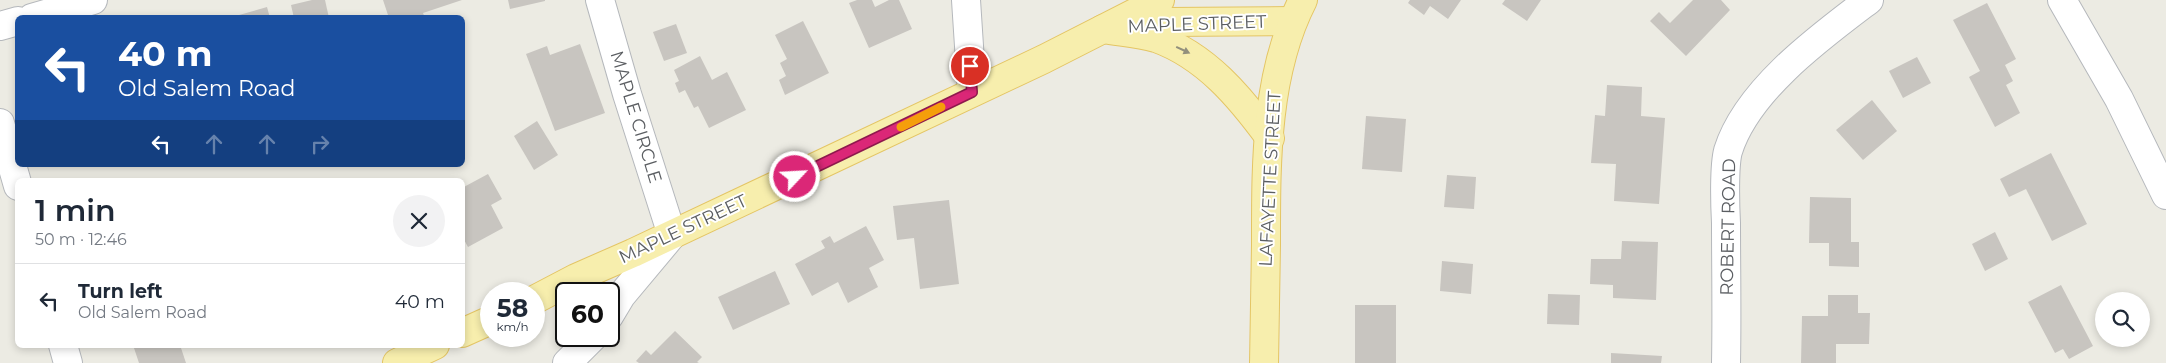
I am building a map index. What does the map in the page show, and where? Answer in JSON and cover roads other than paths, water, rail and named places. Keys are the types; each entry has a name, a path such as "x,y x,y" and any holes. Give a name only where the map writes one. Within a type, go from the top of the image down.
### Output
{"main road":[{"name":"MAPLE STREET","path":"545,294 972,92 1160,0"},
{"name":"MAPLE STREET","path":"1103,29 1297,10"},
{"name":"LAFAYETTE STREET","path":"1264,363 1266,190 1275,81 1297,10"},
{"path":"1103,29 1155,38 1190,54 1244,102 1270,138"},
{"path":"465,332 480,325"},
{"path":"397,363 429,348"}],"street":[{"path":"42,15 93,0"},
{"name":"MAPLE CIRCLE","path":"600,0 627,94 672,235"},
{"path":"966,0 972,92"},
{"name":"ROBERT ROAD","path":"1726,363 1725,204 1728,152 1740,124 1759,98 1789,64 1868,0"},
{"path":"2062,0 2119,99 2166,194"},
{"path":"0,26 15,23"},
{"path":"0,123 16,178"},
{"path":"620,298 672,235"},
{"path":"567,363 583,347"},
{"path":"64,348 68,363"}]}
